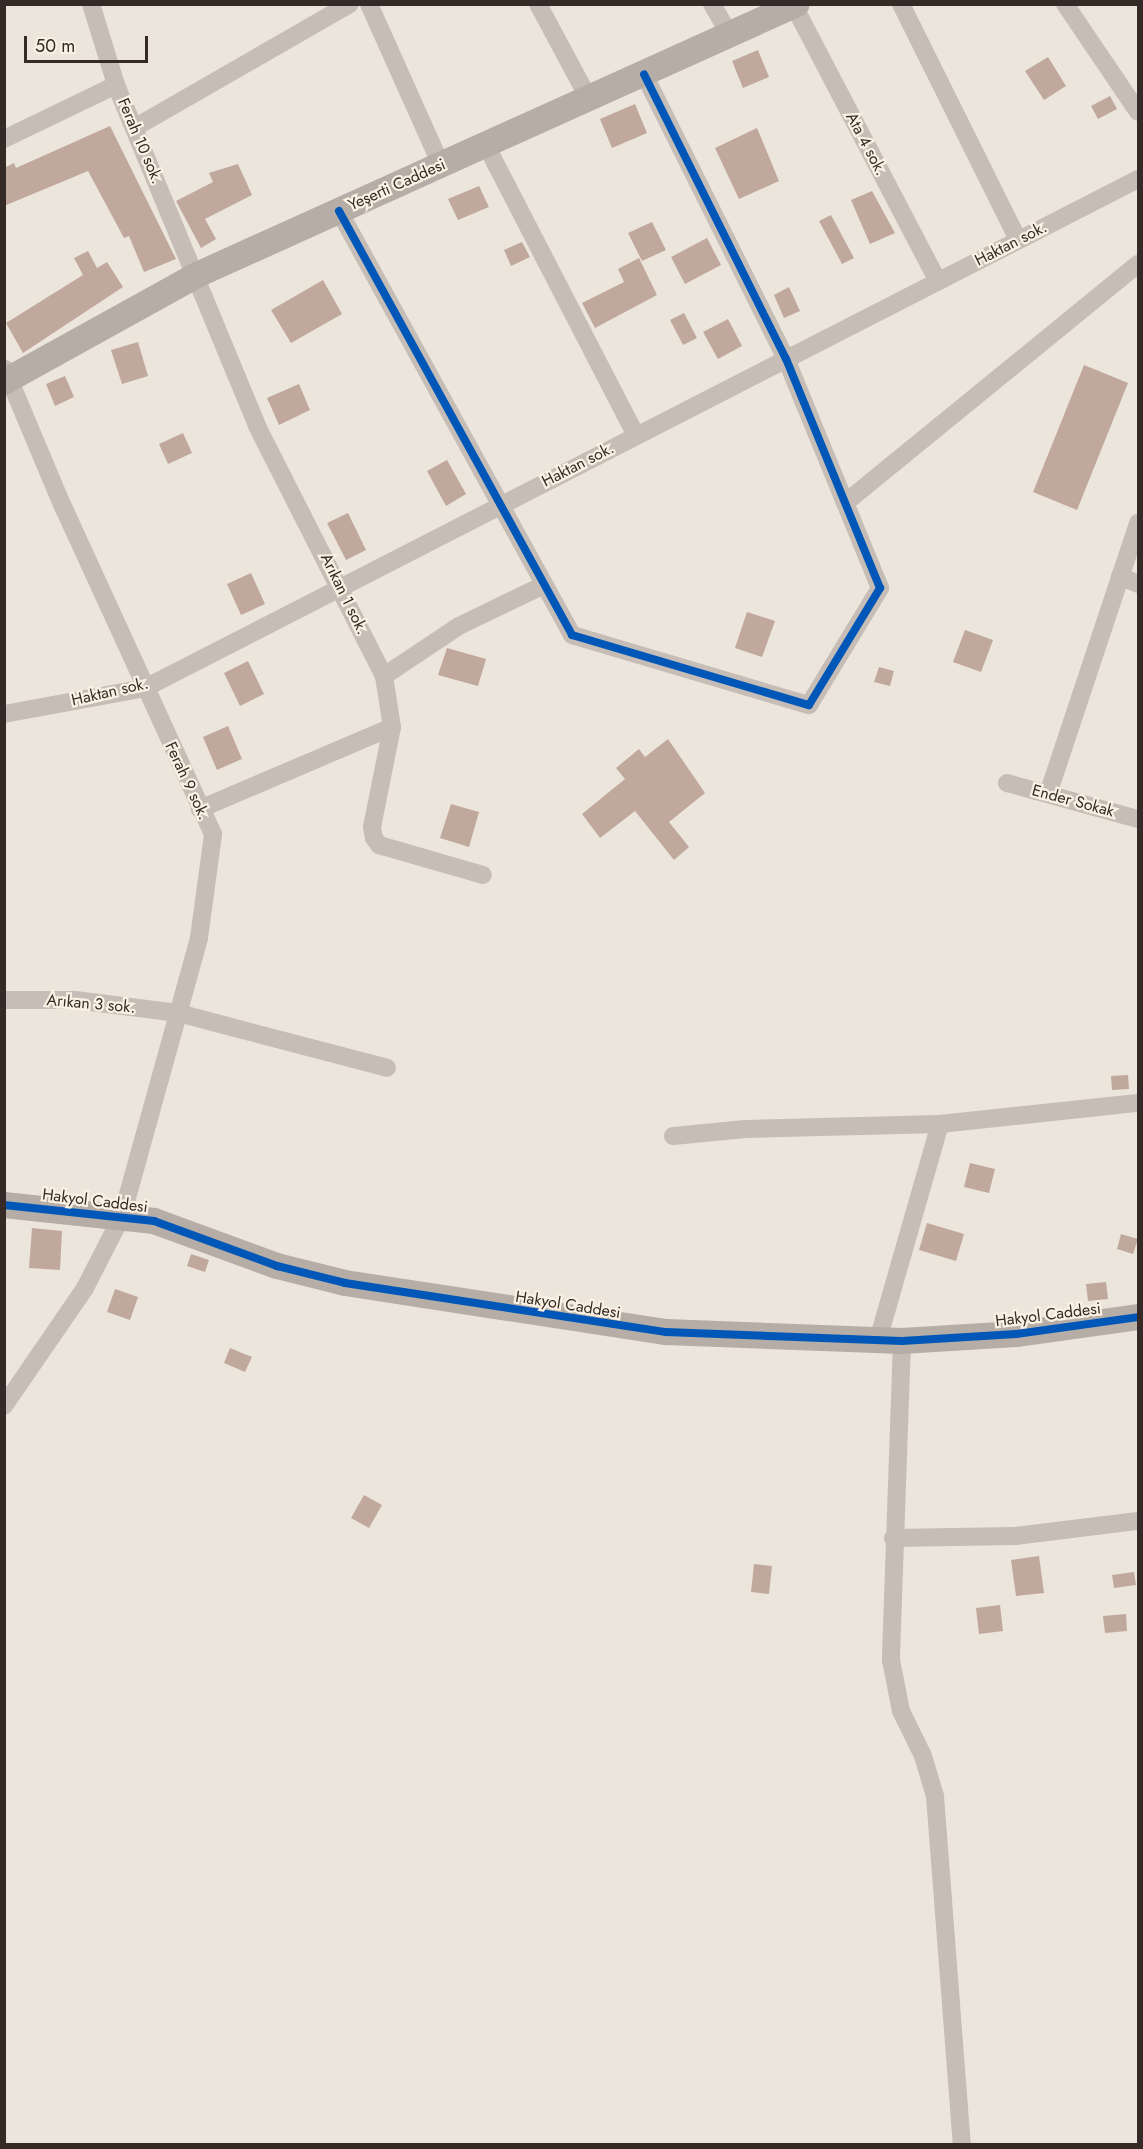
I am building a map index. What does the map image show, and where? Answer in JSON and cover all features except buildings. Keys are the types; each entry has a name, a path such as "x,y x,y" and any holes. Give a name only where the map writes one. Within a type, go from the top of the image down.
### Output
{"street":[{"name":"Ferah 10 sok.","path":"91,4 116,85 197,275"},
{"path":"134,128 350,4"},
{"path":"369,4 441,165"},
{"path":"538,4 589,99"},
{"path":"712,4 730,35"},
{"path":"900,4 1018,240"},
{"path":"1065,4 1138,112"},
{"name":"Yeşerti Caddesi","path":"7,376 197,275 796,5"},
{"name":"Ata 4 sok.","path":"796,5 938,282"},
{"path":"339,211 572,635 808,705 880,588 786,359 644,74"},
{"path":"4,140 116,85"},
{"path":"486,145 636,435"},
{"name":"Haktan sok.","path":"4,714 145,688 1138,179"},
{"path":"845,503 1138,264"},
{"name":"Arıkan 1 sok.","path":"197,275 257,426 341,587 384,676 392,727"},
{"name":"Ferah 9 sok.","path":"4,1406 85,1288 122,1216 199,938 213,834 63,507 7,376"},
{"path":"1048,794 1138,523"},
{"path":"1120,576 1138,584"},
{"path":"384,676 459,626 544,585"},
{"path":"200,809 392,727"},
{"path":"392,727 372,827 374,838 379,845 483,875"},
{"name":"Ender Sokak","path":"1007,783 1138,819"},
{"name":"Arıkan 3 sok.","path":"4,1000 75,1000 178,1013 387,1068"},
{"path":"673,1136 746,1129 940,1124 1138,1102"},
{"path":"940,1124 890,1340 893,1538 891,1660 900,1712 923,1756 935,1796 962,2145"},
{"name":"Hakyol Caddesi","path":"4,1205 154,1221 277,1266 345,1283 666,1332 890,1340 1016,1334 1138,1317"},
{"path":"893,1538 1015,1536 1138,1521"}],"cycle path":[{"path":"339,211 572,635 809,705 880,588 786,359 644,74"},
{"path":"4,1205 154,1221 277,1266 345,1283 666,1332 902,1341 1016,1334 1138,1317"}]}
